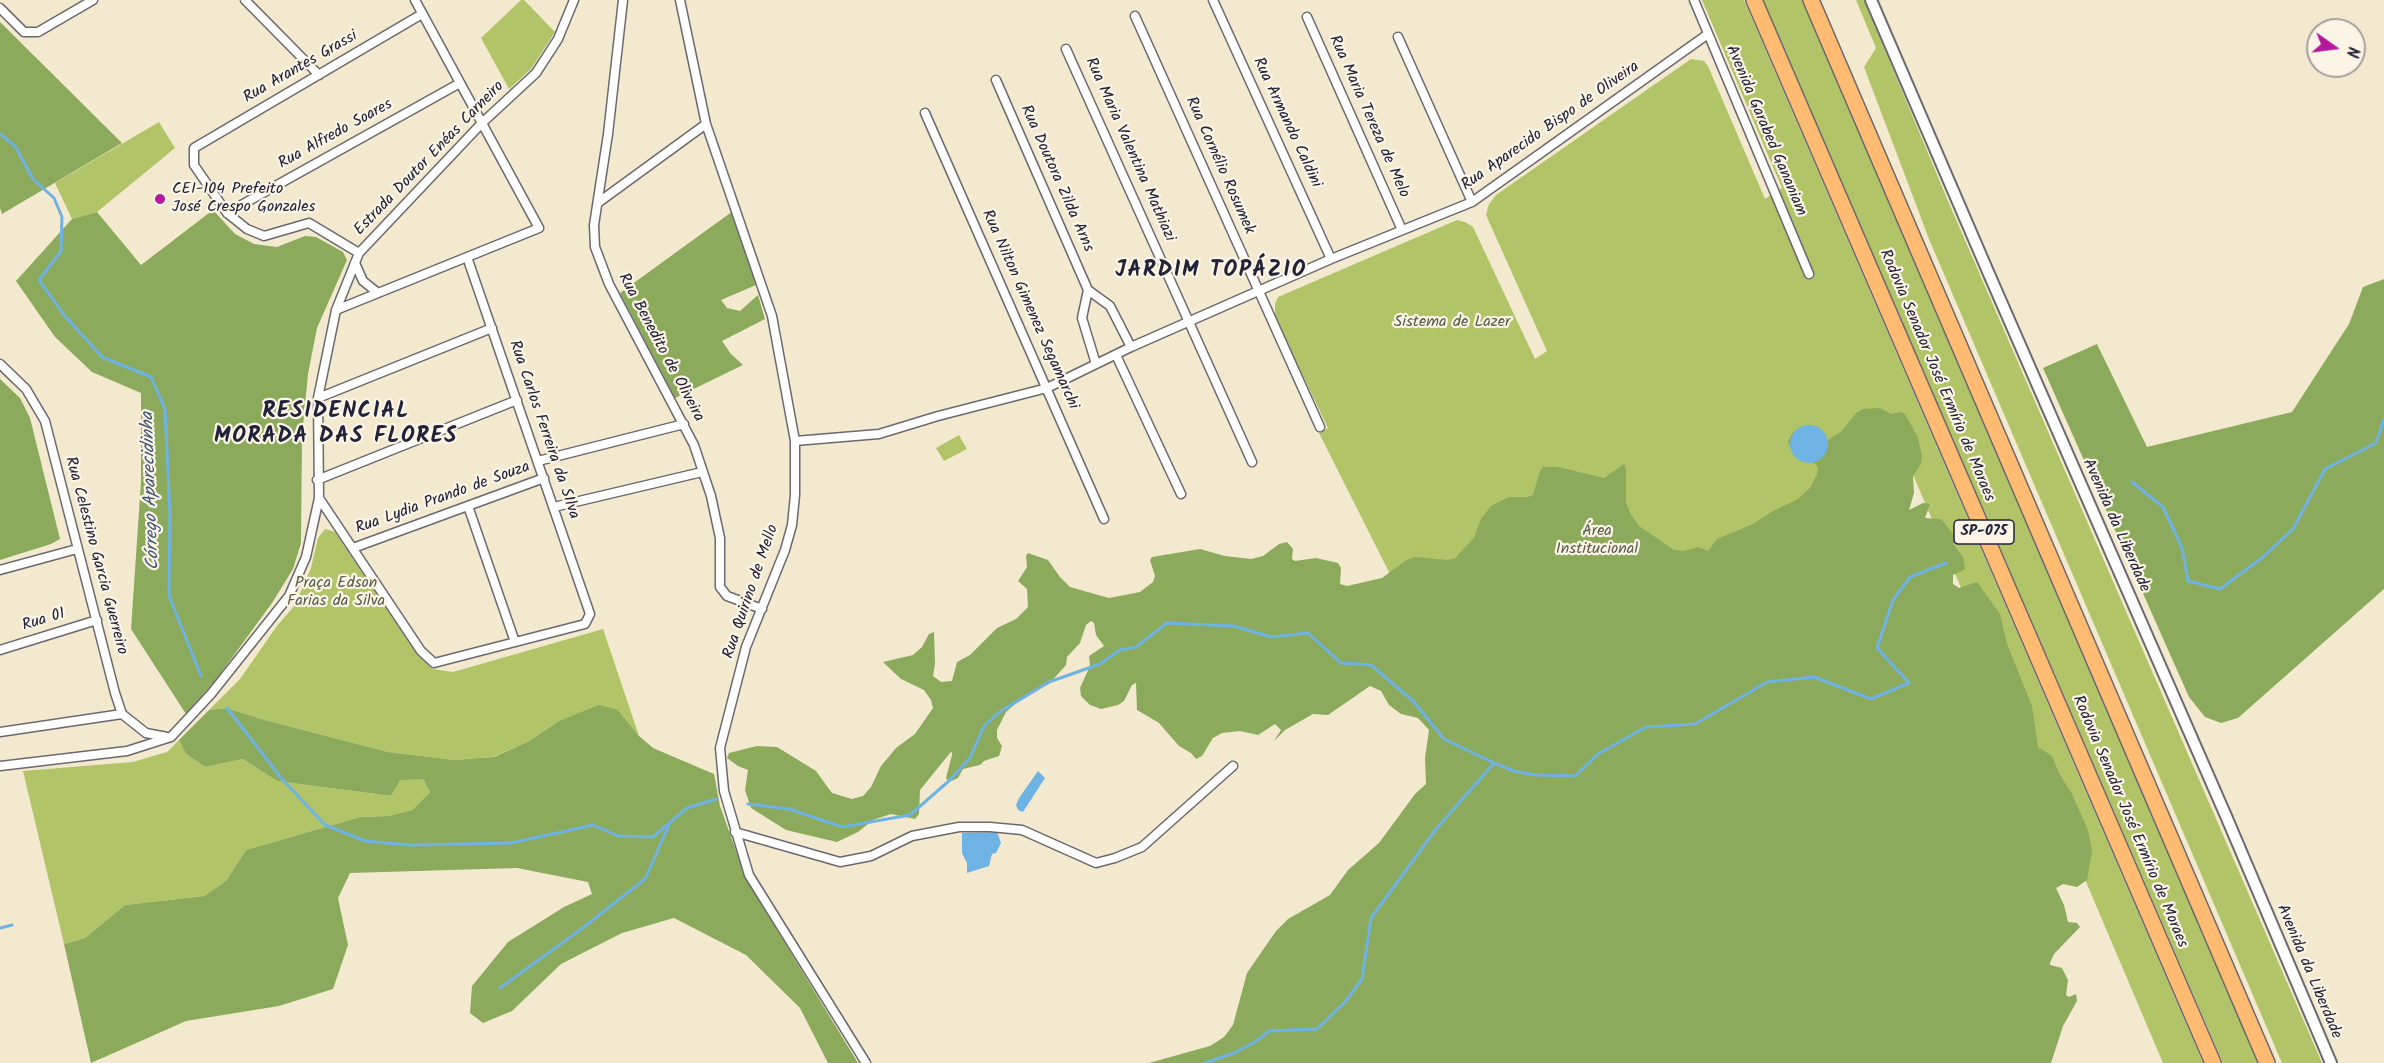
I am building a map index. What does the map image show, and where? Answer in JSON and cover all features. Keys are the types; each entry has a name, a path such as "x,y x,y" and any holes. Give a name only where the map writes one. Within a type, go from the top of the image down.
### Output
{"highway":[{"name":"Rodovia Senador José Ermírio de Moraes","path":"1754,0 2213,1063"},
{"name":"Rodovia Senador José Ermírio de Moraes","path":"1811,0 2267,1063"}],"street":[{"path":"0,8 24,32 38,32 93,0"},
{"path":"245,0 319,75"},
{"path":"336,310 539,228 415,0"},
{"name":"Estrada Doutor Enéas Carneiro","path":"0,766 127,751 171,737 211,694 289,596 306,557 319,498 318,398 336,310 359,253 482,123 536,73 558,39 574,0"},
{"name":"Rua Benedito de Oliveira","path":"623,0 599,202 594,225 595,247 609,284 693,445 711,496 720,538 720,587 727,596 762,609"},
{"name":"Rua Quirino de Mello","path":"680,0 706,124 772,316 795,441 795,495 792,525 762,609 746,646 720,748 724,791 749,875 866,1063"},
{"name":"Rua Armando Caldini","path":"1213,0 1332,259"},
{"name":"Avenida Garabed Gananiam","path":"1694,0 1809,274"},
{"name":"Avenida da Liberdade","path":"1871,0 2331,1063"},
{"name":"Rua Arantes Grassi","path":"227,213 194,165 194,148 422,14"},
{"name":"Rua Cornélio Rosumek","path":"1135,16 1320,427"},
{"name":"Rua Maria Tereza de Melo","path":"1307,17 1402,230"},
{"name":"Rua Aparecido Bispo de Oliveira","path":"795,441 879,434 1047,388 1131,347 1332,259 1472,202 1708,34"},
{"path":"1398,37 1472,202"},
{"name":"Rua Maria Valentina Mathiazi","path":"1066,49 1252,462"},
{"name":"Rua Doutora Zilda Arns","path":"996,80 1088,290 1110,306 1131,347"},
{"name":"Rua Alfredo Soares","path":"227,213 460,83"},
{"name":"Rua Nilton Gimenez Segamarchi","path":"925,113 1104,519"},
{"path":"599,202 706,124"},
{"path":"227,213 247,230 264,236 309,223 359,253"},
{"name":"Rua Carlos Ferreira da SIlva","path":"467,257 590,614 585,624 515,642"},
{"path":"355,263 363,281 378,293"},
{"path":"1088,290 1082,318 1096,364"},
{"path":"318,398 492,328"},
{"path":"1116,356 1181,494"},
{"name":"Rua Celestino Garcia Guerreiro","path":"0,364 26,389 45,422 122,714"},
{"path":"318,480 517,400"},
{"path":"538,461 684,424"},
{"path":"554,507 702,472"},
{"name":"Rua Lydia Prando de Souza","path":"353,548 544,478"},
{"path":"319,498 421,651 434,663 515,642 468,506"},
{"path":"0,570 77,549"},
{"name":"Rua 01","path":"0,650 97,620"},
{"path":"1,731 122,714 146,733 159,737 171,737"},
{"path":"735,832 840,862 871,856 912,836 959,827 990,827 1022,830 1096,863 1142,847 1233,766"}],"green space":[{"path":"521,0 524,0 555,32 531,69 509,89 481,38"},
{"path":"1702,0 1744,0 2203,1063 2163,1063 1911,470 1480,753 1319,433 1328,428 1278,324 1275,304 1278,297 1457,220 1473,227 1535,359 1547,351 1486,215 1489,204 1496,195 1691,59 1704,61 1708,66 1765,199 1782,188"},
{"path":"1763,0 1805,0 2262,1063 2223,1063"},
{"path":"1856,0 1864,0 1948,201 2322,1063 2282,1063 1929,239 1864,67 1876,48"},
{"path":"0,22 122,143 2,214 0,208"},
{"path":"159,122 175,148 97,212 72,219 55,183"},
{"path":"213,210 235,234 254,244 277,247 305,236 316,237 343,252 347,260 317,328 308,374 302,436 301,543 293,569 272,603 215,681 186,714 131,629 141,482 141,393 92,372 55,337 16,281 72,219 97,212 141,265"},
{"path":"733,211 756,285 721,300 727,308 740,311 758,295 765,319 722,341 743,365 675,398 620,293"},
{"path":"2384,279 2384,589 2238,718 2221,723 2205,717 2189,697 2043,368 2097,344 2147,447 2292,412 2349,324 2363,287"},
{"path":"0,379 20,398 30,418 60,539 0,560"},
{"name":"Área Institucional","path":"1880,408 1891,414 1900,412 1905,414 1918,438 1922,456 1921,464 1913,476 1914,493 1909,510 1923,503 1930,504 1925,518 1941,519 1953,534 1954,545 1963,557 1965,569 1953,575 1953,584 1959,588 1977,582 2000,614 2007,644 2032,706 2038,747 2052,756 2088,830 2092,851 2087,880 2077,887 2063,884 2056,888 2064,905 2068,922 2077,923 2080,927 2054,954 2050,963 2050,965 2062,968 2068,980 2066,995 2069,997 2076,994 2077,1001 2063,1026 2051,1063 1149,1063 1210,1046 1224,1037 1233,1025 1247,973 1276,931 1288,919 1330,895 1348,870 1379,843 1415,794 1426,784 1425,758 1429,730 1418,718 1401,714 1389,705 1381,691 1370,686 1328,715 1313,714 1285,730 1274,741 1281,730 1275,724 1258,735 1240,731 1222,733 1213,738 1202,756 1196,759 1179,746 1159,723 1137,710 1136,683 1132,685 1124,701 1118,705 1101,709 1090,705 1081,696 1080,688 1090,666 1089,656 1104,646 1096,635 1094,623 1091,621 1086,625 1080,643 1067,657 1066,665 1049,684 1023,697 1006,712 997,730 997,738 1002,746 999,756 984,761 980,765 963,769 958,778 949,782 946,778 952,755 952,752 950,753 920,790 919,814 915,819 891,814 873,820 858,832 837,842 786,830 751,808 745,790 748,770 727,758 729,753 757,746 777,747 816,771 832,793 852,799 863,796 871,787 881,766 896,748 915,734 933,708 924,690 901,679 883,662 913,655 922,647 929,634 934,632 933,676 941,682 952,681 957,662 970,655 997,628 1016,619 1028,607 1027,589 1018,581 1027,567 1028,553 1048,560 1070,587 1109,598 1140,592 1153,582 1155,576 1150,560 1152,557 1200,549 1225,556 1251,559 1263,556 1279,544 1287,542 1293,549 1292,559 1295,561 1316,558 1338,563 1341,568 1340,584 1347,586 1382,578 1405,561 1415,557 1448,560 1455,558 1474,538 1481,519 1491,506 1509,497 1533,495 1543,467 1558,467 1604,478 1624,464 1626,502 1639,526 1674,550 1684,551 1698,547 1708,551 1717,539 1753,524 1798,499 1810,488 1818,467 1814,463 1798,458 1792,452 1788,441 1793,432 1806,430 1826,441 1842,431 1856,413 1863,409"},
{"path":"959,435 967,449 944,461 936,448"},
{"name":"Praça Edson Farias da Silva","path":"325,529 335,532 415,651 433,669 453,672 603,629 639,736 618,710 559,721 529,741 493,757 454,760 388,752 227,708 209,710 240,679 277,626 295,605 311,568 318,538"},
{"path":"599,705 618,710 639,736 653,748 714,774 720,806 747,881 858,1063 828,1063 800,1008 746,955 674,918 622,933 561,964 512,1011 483,1023 470,1013 472,986 508,942 564,907 592,894 588,882 517,868 350,873 338,898 348,945 333,989 279,1006 186,1021 91,1063 64,944 85,938 125,905 204,896 226,881 246,850 360,817 389,816 412,810 430,792 423,779 400,780 391,796 277,781 243,759 205,767 186,754 179,740 209,710 227,708 388,752 454,760 494,757 529,741 559,721"},
{"path":"179,740 186,754 205,767 243,759 277,781 391,796 400,779 423,779 430,792 412,810 389,816 360,817 246,850 226,881 204,896 125,905 85,938 64,944 23,771 133,762 167,752"}],"water":[{"path":"1809,425 1822,431 1828,444 1822,457 1809,463 1796,457 1790,444 1796,431"},
{"path":"1038,771 1045,778 1023,812 1018,810 1016,805 1019,798"},
{"path":"997,832 1001,843 996,853 992,854 989,866 967,873 967,863 962,853 962,833"}],"waterway":[{"name":"Córrego Aparecidinha","path":"0,134 15,146 33,179 54,198 62,217 61,251 39,280 64,315 102,357 151,377 165,409 170,514 169,596 201,676"},
{"path":"2132,482 2163,507 2182,548 2188,581 2220,589 2263,557 2293,529 2325,469 2376,443 2384,419"},
{"name":"Córrego Aparecidinha","path":"1575,776 1598,754 1646,727 1695,724 1767,682 1814,677 1871,699 1909,683 1877,648 1893,600 1910,577 1946,563"},
{"name":"Córrego Aparecidinha","path":"748,804 789,809 842,827 910,815 950,780 970,758 984,726 998,713 1049,682 1100,664 1120,650 1136,647 1167,623 1234,626 1271,637 1308,633 1341,663 1371,665 1414,702 1444,739 1514,771 1535,775 1575,776"},
{"name":"Córrego Aparecidinha","path":"227,708 282,779 325,825 365,841 410,845 511,843 593,825 618,836 653,837 687,808 716,799"},
{"path":"1205,1063 1234,1053 1255,1042 1269,1031 1317,1029 1345,1002 1362,979 1371,918 1436,829 1494,763"},
{"path":"500,988 645,879 669,825"},
{"path":"0,928 12,925"}],"place":[{"name":"CEI-104 Prefeito José Crespo Gonzales","path":"160,199"}],"district":[{"name":"JARDIM TOPÁZIO","path":"1211,272"},
{"name":"RESIDENCIAL MORADA DAS FLORES","path":"336,426"}],"park label":[{"name":"Sistema de Lazer","path":"1452,323"}]}
